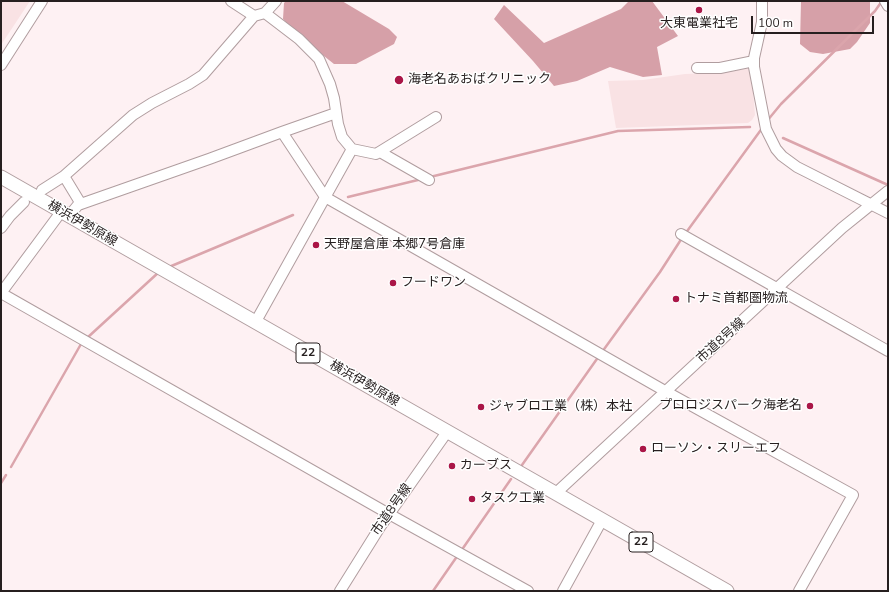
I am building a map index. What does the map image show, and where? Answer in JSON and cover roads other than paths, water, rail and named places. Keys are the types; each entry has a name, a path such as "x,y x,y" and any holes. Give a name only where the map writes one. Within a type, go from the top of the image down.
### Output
{"main road":[{"name":"横浜伊勢原線","path":"1,177 727,591"}],"street":[{"path":"1,65 42,1"},
{"path":"232,1 254,16"},
{"path":"42,190 64,176 133,115 152,103 189,84 203,74 254,16 265,12 276,1"},
{"path":"762,1 762,22 754,64 763,120 768,135 776,149 790,162 888,213"},
{"path":"885,1 888,6"},
{"path":"265,12 309,48 319,60 330,84 342,137 352,149 376,154 436,117"},
{"path":"697,68 720,68 754,64"},
{"path":"336,113 78,204 65,214 1,293 389,514 528,591"},
{"path":"282,132 325,197 665,391 853,495 799,591"},
{"path":"255,323 352,149"},
{"path":"380,152 425,178"},
{"path":"64,176 81,204"},
{"name":"市道8号線","path":"556,493 665,391 778,289 842,228 888,191"},
{"path":"1,228 10,216 24,202"},
{"path":"683,235 888,351"},
{"name":"市道8号線","path":"340,591 389,514 448,432"},
{"path":"563,591 602,520"}],"waterway":[{"path":"767,121 781,104 875,11 882,1"},
{"path":"430,177 618,131 750,127"},
{"path":"685,234 763,127"},
{"path":"783,138 888,185"},
{"path":"348,197 422,179"},
{"path":"169,267 293,215"},
{"path":"602,352 660,272 682,238"},
{"path":"87,338 159,272"},
{"path":"11,467 81,344"},
{"path":"522,465 599,356"},
{"path":"1,483 6,475"},
{"path":"461,551 511,479"},
{"path":"433,591 458,555"}],"place":[{"name":"大東電業社宅","path":"699,10"},
{"name":"海老名あおばクリニック","path":"399,80"},
{"name":"天野屋倉庫 本郷7号倉庫","path":"316,245"},
{"name":"フードワン","path":"393,283"},
{"name":"トナミ首都圏物流","path":"676,299"},
{"name":"プロロジスパーク海老名","path":"810,406"},
{"name":"ジャブロ工業（株）本社","path":"481,407"},
{"name":"ローソン・スリーエフ","path":"643,449"},
{"name":"カーブス","path":"452,466"},
{"name":"タスク工業","path":"472,499"}]}
